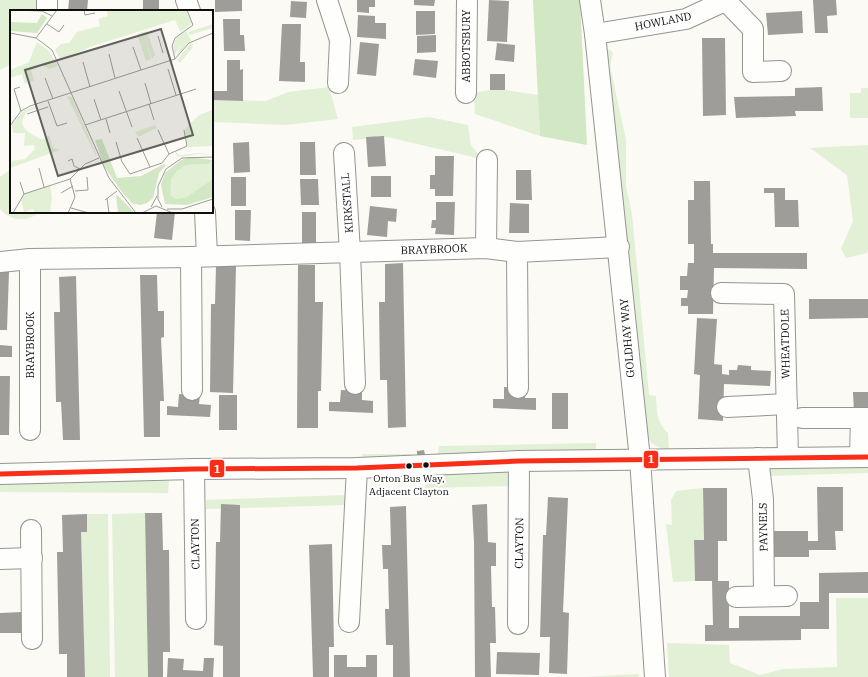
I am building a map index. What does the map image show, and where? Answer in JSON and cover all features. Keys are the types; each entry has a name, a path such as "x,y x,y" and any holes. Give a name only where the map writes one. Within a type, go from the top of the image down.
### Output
{"street":[{"path":"186,0 190,10"},
{"path":"327,0 340,40 338,83"},
{"name":"ABBOTSBURY","path":"466,92 467,0"},
{"name":"GOLDHAY WAY","path":"590,0 596,34 640,459 655,677"},
{"path":"726,0 753,29 752,72 782,71"},
{"name":"HOWLAND","path":"596,34 686,19 726,0"},
{"name":"KIRKSTALL","path":"344,153 350,252"},
{"path":"486,248 487,160"},
{"path":"192,390 199,256 205,213"},
{"name":"BRAYBROOK","path":"0,262 30,259 486,248 517,252 618,247"},
{"path":"350,252 355,384"},
{"path":"517,252 518,388"},
{"name":"BRAYBROOK","path":"30,259 30,430"},
{"name":"WHEATDOLE","path":"721,293 784,294 788,457"},
{"path":"727,407 787,404"},
{"path":"0,474 194,469 357,468 519,462 605,462 640,459 864,457 864,418 802,418"},
{"name":"PAYNELS","path":"758,458 763,499 764,596"},
{"name":"CLAYTON","path":"518,624 519,462"},
{"path":"349,622 357,468"},
{"name":"CLAYTON","path":"194,469 196,619"},
{"path":"31,530 32,639"},
{"path":"0,560 32,558"},
{"path":"736,597 787,596"}],"green space":[{"path":"0,0 42,0 42,10 10,10 10,65 0,70"},
{"path":"533,0 580,0 587,145 540,136"},
{"path":"609,49 613,53 610,66 626,140 626,186 632,214 649,395 656,396 659,420 661,425 668,433 669,449 661,448 655,445 644,434 604,58"},
{"path":"329,87 338,119 286,125 213,122 213,100 266,101 288,92"},
{"path":"861,88 868,88 868,118 850,118 850,93 861,93"},
{"path":"490,90 505,90 538,95 540,136 475,114 474,93"},
{"path":"429,117 468,125 471,145 482,159 387,137 353,140 352,127"},
{"path":"868,145 868,250 867,253 846,258 841,249 853,221 847,175 810,148"},
{"path":"10,170 10,213 38,213 29,218 19,219 4,213 0,209 0,177"},
{"path":"596,443 596,451 438,454 439,446"},
{"path":"362,454 411,454 411,457 363,459"},
{"path":"868,462 868,473 766,476 773,465"},
{"path":"430,472 508,472 512,486 425,488"},
{"path":"0,481 169,481 168,493 0,492"},
{"path":"703,488 704,540 694,540 695,581 673,582 666,524 672,525 671,500 676,491"},
{"path":"347,495 347,505 206,509 206,500"},
{"path":"145,513 148,677 115,677 112,514"},
{"path":"87,514 108,514 110,677 85,677 81,532 87,532"},
{"path":"836,598 868,598 868,677 669,677 667,643 729,645 730,663 760,675 783,669 837,667"},
{"path":"638,674 639,677 585,677"}],"building":[{"path":"69,0 88,0 87,10 68,10"},
{"path":"143,0 159,0 159,10 143,10"},
{"path":"215,0 242,0 242,11 215,12"},
{"path":"357,0 375,0 375,7 369,7 369,13 357,12"},
{"path":"414,0 435,0 434,6 414,5"},
{"path":"489,0 509,1 507,42 487,41"},
{"path":"813,0 836,0 837,15 827,16 828,33 815,33"},
{"path":"291,1 307,2 306,18 290,17"},
{"path":"416,11 435,11 435,34 416,35"},
{"path":"802,11 803,33 768,35 766,13"},
{"path":"358,15 375,16 375,23 386,23 386,39 357,37"},
{"path":"223,19 240,19 240,35 244,35 245,51 224,51"},
{"path":"282,24 301,24 300,62 305,62 305,82 279,81"},
{"path":"436,35 436,52 417,53 417,36"},
{"path":"702,38 725,38 726,115 703,116"},
{"path":"360,42 379,44 376,76 357,74"},
{"path":"497,43 515,45 514,62 495,60"},
{"path":"415,59 438,61 436,78 413,75"},
{"path":"227,60 240,60 240,70 243,69 243,101 213,100 213,91 227,91"},
{"path":"490,74 505,74 505,90 490,90"},
{"path":"822,87 823,111 795,111 796,116 736,118 734,97 795,96 795,88"},
{"path":"384,136 386,166 368,167 366,137"},
{"path":"249,142 250,172 234,173 233,143"},
{"path":"300,142 315,142 316,175 300,175"},
{"path":"435,156 454,156 453,196 435,196 435,189 430,189 430,175 435,175"},
{"path":"516,170 531,170 532,200 516,200"},
{"path":"371,176 391,176 391,197 371,197"},
{"path":"231,177 246,177 246,206 231,206"},
{"path":"300,179 318,179 319,205 301,205"},
{"path":"694,181 710,181 711,244 713,244 713,253 807,253 807,269 714,268 713,314 688,314 688,306 681,306 681,298 687,298 688,290 680,290 680,276 687,276 688,263 694,263 694,244 688,244 688,200 694,200"},
{"path":"764,188 785,188 785,200 798,200 799,227 775,227 774,193 764,193"},
{"path":"436,202 455,202 454,235 435,234 436,228 431,228 432,220 436,220"},
{"path":"510,203 529,204 529,233 509,233"},
{"path":"370,206 397,209 396,222 388,221 387,237 367,235"},
{"path":"235,210 251,210 250,241 235,240"},
{"path":"302,212 316,212 316,244 302,244"},
{"path":"157,213 175,213 172,240 154,238"},
{"path":"403,263 406,427 388,428 387,380 380,380 379,302 385,302 385,264"},
{"path":"298,265 315,265 315,302 323,302 321,391 318,391 318,428 297,428"},
{"path":"216,266 236,266 233,393 210,392 211,304 215,304"},
{"path":"0,272 9,272 7,330 0,330"},
{"path":"140,275 157,275 158,311 164,311 164,337 161,338 164,401 160,401 160,437 144,437"},
{"path":"76,276 80,440 63,440 61,402 56,402 54,312 60,312 59,277"},
{"path":"809,299 868,299 868,318 809,319"},
{"path":"697,318 717,319 714,364 722,365 722,374 729,375 729,370 737,370 738,365 751,366 751,370 771,371 770,386 724,384 723,421 698,419 700,375 694,374"},
{"path":"0,345 12,346 12,357 0,357"},
{"path":"0,376 10,376 9,435 0,435"},
{"path":"504,387 525,388 525,398 536,398 536,410 493,408 493,399 504,399"},
{"path":"341,390 362,391 362,400 373,401 373,413 329,411 329,402 340,402"},
{"path":"853,392 868,392 868,412 854,413"},
{"path":"552,393 568,393 568,429 552,429"},
{"path":"179,394 200,395 199,404 211,405 210,417 167,415 167,406 178,407"},
{"path":"219,395 237,395 237,430 219,430"},
{"path":"424,450 425,455 417,456 417,451"},
{"path":"817,487 843,487 843,531 835,531 836,550 809,550 809,557 768,557 768,531 808,531 808,541 818,541"},
{"path":"703,488 727,488 727,541 718,541 718,581 729,581 729,628 739,628 739,616 800,616 800,602 819,602 819,573 868,572 868,593 829,593 829,629 801,629 801,640 705,641 705,625 713,625 712,581 695,581 694,540 704,540"},
{"path":"548,497 568,498 563,612 569,613 567,674 549,673 550,637 540,637 543,535 546,535"},
{"path":"221,504 240,505 240,677 223,677 223,646 214,645 216,542 220,542"},
{"path":"487,504 488,542 496,543 496,566 491,566 492,607 495,607 496,643 490,643 491,677 475,677 474,542 472,505"},
{"path":"406,506 410,677 393,677 393,645 386,645 385,609 389,609 388,569 383,569 382,545 391,545 390,507"},
{"path":"145,513 162,513 163,550 169,550 170,652 163,652 163,677 148,677"},
{"path":"87,514 87,532 81,532 85,677 67,677 67,654 59,654 57,552 63,552 62,515"},
{"path":"332,544 334,647 329,647 329,677 313,677 309,545"},
{"path":"22,612 23,633 0,633 0,613"},
{"path":"497,652 540,653 539,675 496,674"},
{"path":"334,655 347,655 347,667 366,667 366,655 377,655 377,677 334,677"},
{"path":"168,658 184,659 183,670 203,671 204,658 214,658 213,677 167,677"}],"transit line":[{"name":"1","path":"0,474 194,469 357,468 519,461 868,457"}],"place":[{"name":"Orton Bus Way, Adjacent Clayton","path":"409,466"}]}
